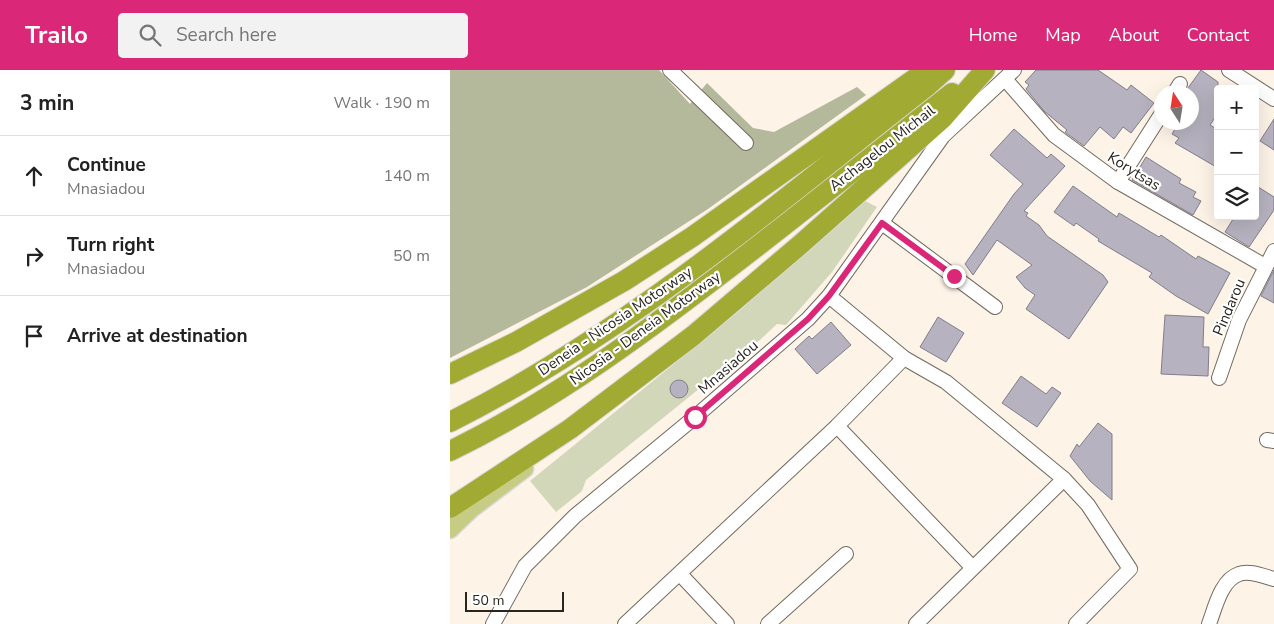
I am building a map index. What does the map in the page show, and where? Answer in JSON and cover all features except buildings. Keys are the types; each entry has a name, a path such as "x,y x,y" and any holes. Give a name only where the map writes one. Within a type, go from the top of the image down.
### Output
{"highway":[{"path":"450,374 516,342 624,281 669,252 927,70"},
{"name":"Archagelou Michail","path":"773,207 926,88 945,70"},
{"path":"450,508 570,429 694,335 801,244 943,118 984,70"},
{"name":"Archagelou Michail","path":"783,227 984,70"},
{"name":"Deneia - Nicosia Motorway","path":"450,422 479,408 586,344 670,286 773,207"},
{"name":"Nicosia - Deneia Motorway","path":"450,452 486,434 598,366 783,227"}],"main road":[{"path":"450,530 472,509 526,468 570,429"}],"street":[{"path":"670,70 746,143"},
{"path":"1229,70 1274,99"},
{"name":"Korytsas","path":"1010,74 1054,135 1118,182 1266,266"},
{"name":"Mnasiadou","path":"493,624 525,566 575,516 695,417 808,319 829,296 943,136 1010,74"},
{"path":"1118,182 1154,126"},
{"path":"882,223 996,307"},
{"name":"Pindarou","path":"1219,378 1239,320 1274,251"},
{"path":"829,296 904,358 946,382 1064,479 1088,505 1130,569 1076,624"},
{"path":"625,624 837,426 904,358"},
{"path":"837,426 972,567"},
{"path":"916,624 972,567 1064,479"},
{"path":"768,624 846,554"},
{"path":"1209,624 1228,580 1239,574 1253,573 1274,578"},
{"path":"680,574 727,624"}],"green space":[{"path":"450,70 659,70 690,104 707,83 753,128 774,132 857,87 866,95 708,209 587,287 450,358"},
{"path":"861,199 877,207 832,272 786,325 777,324 586,480 582,491 556,512 530,481 744,307"}],"route":[{"path":"695,417 808,319 829,296 882,223 954,276"}]}
